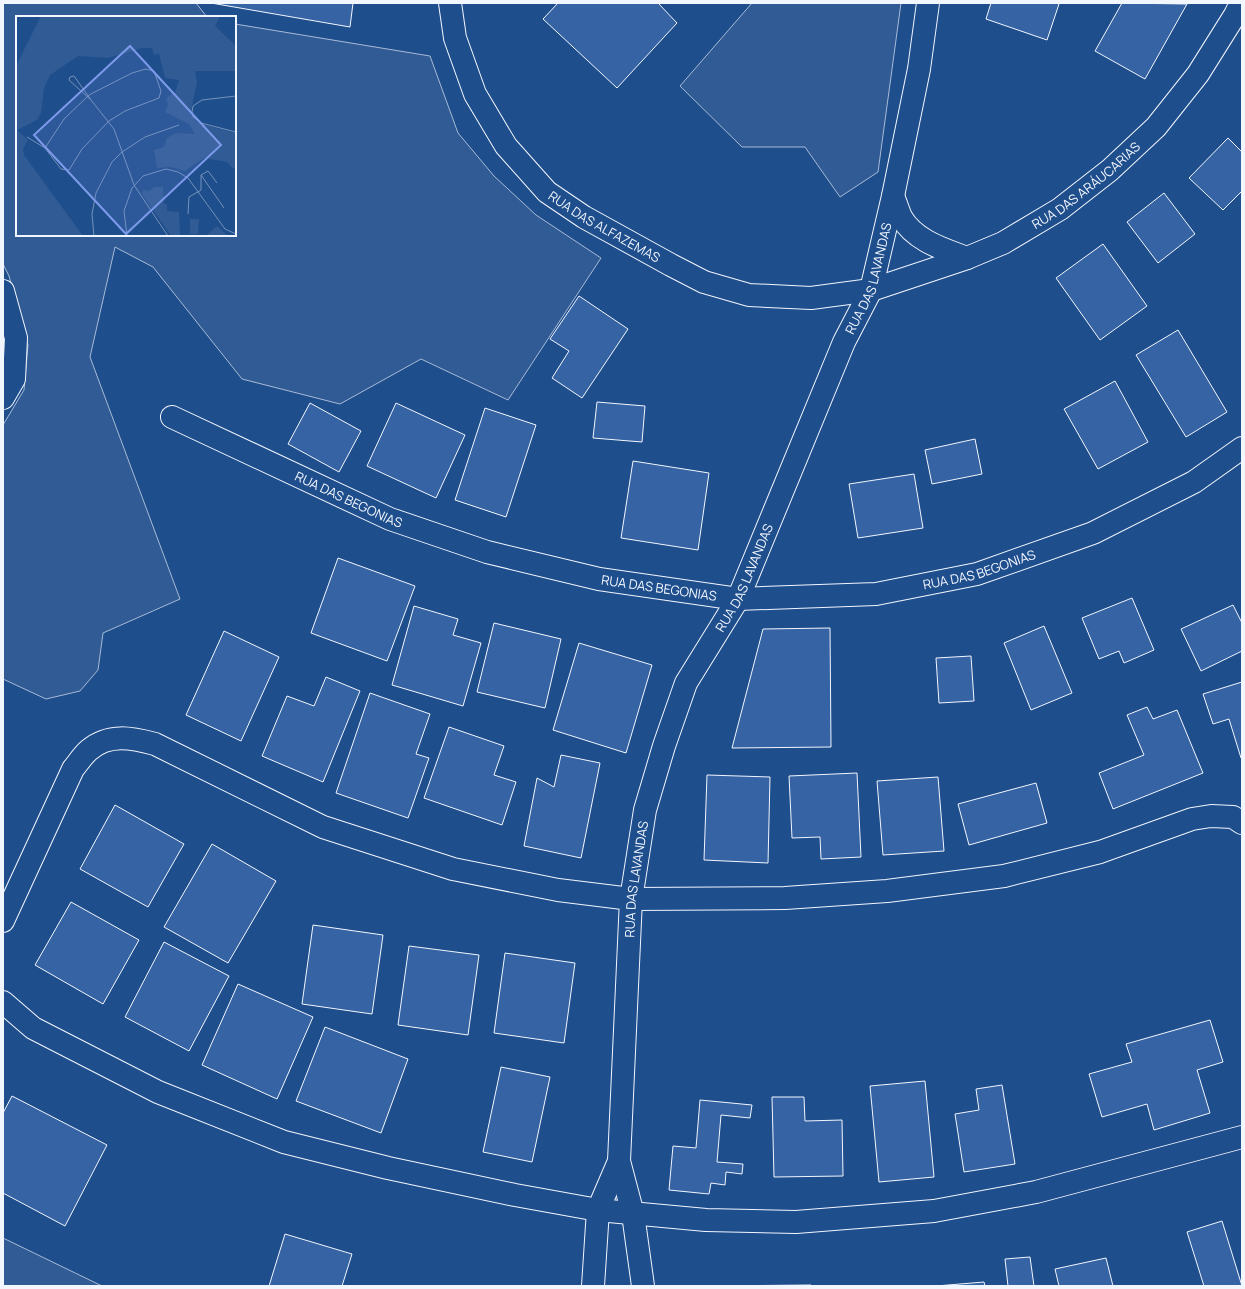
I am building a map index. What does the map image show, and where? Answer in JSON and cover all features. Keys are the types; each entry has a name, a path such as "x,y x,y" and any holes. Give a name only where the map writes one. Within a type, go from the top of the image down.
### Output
{"street":[{"name":"RUA DAS ALFAZEMAS","path":"450,3 455,38 475,94 506,146 547,192 591,220 704,282 750,295 811,298 871,290"},
{"name":"RUA DAS LAVANDAS","path":"643,1286 632,1214 619,1161 631,899 645,810 664,746 686,683 738,599 844,342 871,290 893,196 919,69 928,3"},
{"name":"RUA DAS ARÁUCARIAS","path":"871,290 967,258 1003,243 1060,209 1116,165 1156,127 1198,74 1241,3"},
{"path":"893,196 901,218 914,233 934,246 967,258"},
{"path":"3,292 16,338 14,379 3,398"},
{"name":"RUA DAS BEGONIAS","path":"172,417 390,519 487,552 599,579 738,599 876,594 977,574 1093,533 1194,482 1242,448"},
{"path":"3,921 73,769 90,750 110,740 130,737 155,744 323,827 453,869 558,890 631,899 784,898 887,891 1004,876 1100,852 1192,819 1211,816 1232,817 1242,823"},
{"path":"3,1002 33,1028 158,1092 284,1142 388,1168 515,1195 598,1210 632,1214 706,1220 796,1222 934,1211 1036,1192 1242,1138"},
{"name":"RUA DAS LAVANDAS","path":"593,1286 598,1210 619,1161"}],"shaded area":[{"path":"3,3 196,3 206,16 16,16 16,236 236,236 236,24 430,56 458,133 494,176 536,215 601,258 508,400 421,359 340,404 242,379 153,267 115,247 90,357 180,599 103,633 98,670 80,691 46,699 3,679 3,425 24,390 28,345 9,276 3,264"},
{"path":"752,3 901,3 878,172 840,197 805,147 742,147 680,86"},
{"path":"3,1238 102,1286 3,1286"}],"building":[{"path":"211,3 353,3 350,27"},
{"path":"558,3 658,3 677,23 617,88 543,19"},
{"path":"991,3 1059,4 1047,40 986,19"},
{"path":"1122,3 1187,4 1145,79 1095,51"},
{"path":"1228,138 1242,152 1242,191 1223,210 1189,178"},
{"path":"1164,193 1195,234 1158,263 1127,222"},
{"path":"1103,244 1147,306 1100,340 1056,278"},
{"path":"579,296 628,329 582,398 552,378 569,351 550,339"},
{"path":"1178,330 1227,412 1186,437 1136,355"},
{"path":"1115,381 1148,442 1098,469 1064,409"},
{"path":"597,402 645,406 642,442 593,438"},
{"path":"310,403 361,431 339,472 288,444"},
{"path":"396,403 465,435 436,498 367,466"},
{"path":"485,408 536,425 506,517 455,500"},
{"path":"975,439 982,474 932,484 925,450"},
{"path":"633,461 709,473 698,550 621,538"},
{"path":"914,474 923,528 858,538 849,484"},
{"path":"338,558 415,586 387,661 311,633"},
{"path":"1132,598 1154,650 1124,663 1119,651 1099,659 1082,618"},
{"path":"1233,605 1242,623 1242,651 1201,671 1181,629"},
{"path":"414,606 458,619 453,635 481,643 463,706 392,685"},
{"path":"494,623 561,639 545,708 477,692"},
{"path":"1044,626 1072,693 1031,710 1004,643"},
{"path":"830,628 831,747 732,748 763,629"},
{"path":"224,631 279,657 241,741 186,715"},
{"path":"579,643 652,665 626,753 553,730"},
{"path":"971,656 974,701 939,703 936,658"},
{"path":"326,677 360,691 323,782 262,756 287,696 314,706"},
{"path":"1242,682 1241,758 1229,719 1213,724 1203,694"},
{"path":"370,693 430,714 416,754 429,758 408,818 336,793"},
{"path":"1147,707 1153,719 1177,710 1203,773 1113,809 1099,773 1144,755 1127,715"},
{"path":"449,727 504,746 494,775 516,782 502,825 424,798"},
{"path":"561,755 600,763 581,858 524,846 537,778 554,787"},
{"path":"857,773 861,857 821,859 820,837 792,838 789,776"},
{"path":"707,775 770,777 768,863 704,860"},
{"path":"938,777 944,851 883,855 877,781"},
{"path":"1036,783 1047,823 969,845 958,804"},
{"path":"115,805 184,844 148,907 80,869"},
{"path":"212,844 276,881 228,963 164,927"},
{"path":"71,902 139,940 103,1004 35,965"},
{"path":"313,925 383,935 372,1014 302,1004"},
{"path":"164,942 229,976 189,1051 125,1017"},
{"path":"409,946 479,955 468,1035 398,1025"},
{"path":"505,953 575,963 564,1043 494,1033"},
{"path":"238,984 313,1017 277,1099 202,1065"},
{"path":"1210,1020 1223,1062 1197,1070 1210,1113 1154,1130 1147,1104 1102,1117 1089,1074 1132,1062 1126,1044"},
{"path":"325,1027 408,1059 381,1133 296,1101"},
{"path":"501,1067 550,1077 532,1162 483,1152"},
{"path":"925,1081 934,1177 879,1182 870,1086"},
{"path":"1002,1085 1015,1164 964,1172 955,1114 979,1110 976,1089"},
{"path":"12,1096 107,1145 65,1226 3,1193 3,1113"},
{"path":"772,1097 804,1097 805,1121 842,1120 843,1176 774,1177"},
{"path":"700,1100 752,1105 750,1118 721,1115 717,1162 743,1164 742,1174 726,1172 725,1185 711,1183 709,1194 669,1190 673,1146 696,1148"},
{"path":"1222,1221 1242,1286 1204,1286 1187,1232"},
{"path":"285,1234 352,1254 342,1286 269,1286"},
{"path":"1030,1257 1034,1286 1008,1286 1005,1259"},
{"path":"1106,1258 1113,1286 1059,1286 1055,1269"},
{"path":"984,1282 985,1286 936,1286"},
{"path":"811,1285 811,1286 709,1286"}]}
